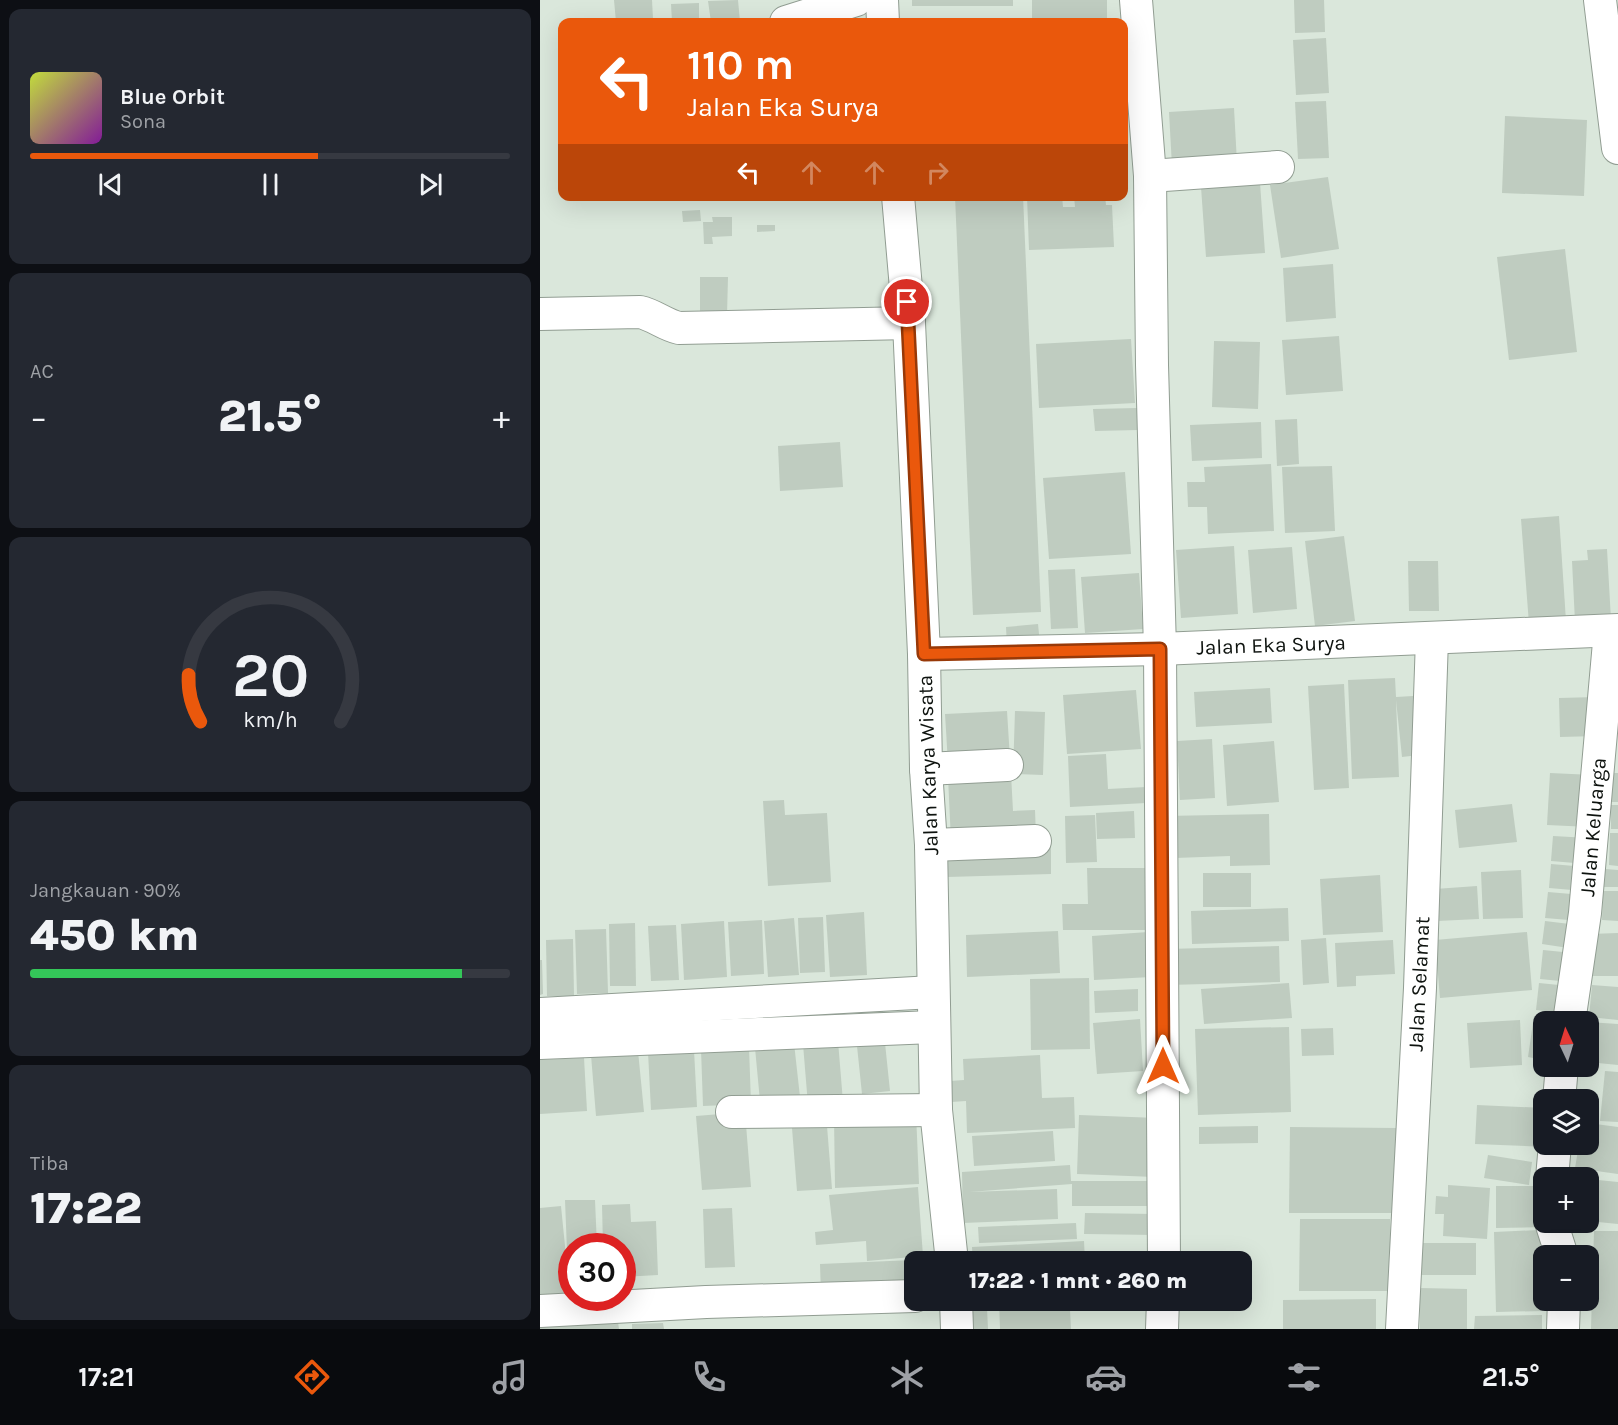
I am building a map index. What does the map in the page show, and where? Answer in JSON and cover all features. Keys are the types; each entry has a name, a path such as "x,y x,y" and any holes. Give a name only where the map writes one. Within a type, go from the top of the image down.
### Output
{"street":[{"path":"799,18 856,0"},
{"path":"882,0 884,18"},
{"path":"1136,0 1150,176 1152,365 1160,649 1164,1251"},
{"path":"1600,0 1618,148"},
{"path":"1150,176 1278,167"},
{"name":"Jalan Karya Wisata","path":"898,201 909,323 924,654 926,769 931,845 936,1110 951,1251"},
{"path":"540,314 640,312 649,314 668,326 679,328 909,323"},
{"name":"Jalan Eka Surya","path":"924,654 1160,649 1614,631"},
{"name":"Jalan Keluarga","path":"1571,1011 1585,913 1614,631"},
{"name":"Jalan Selamat","path":"1402,1329 1420,988 1432,639"},
{"path":"926,769 1007,765"},
{"path":"931,845 1035,841"},
{"path":"540,1014 933,992"},
{"path":"540,1043 933,1027"},
{"path":"732,1112 936,1110"},
{"path":"540,1311 707,1316 904,1297"},
{"path":"956,1311 957,1329"},
{"path":"1162,1329 1163,1311"},
{"path":"1563,1329 1564,1311"}],"building":[{"path":"614,0 652,0 653,18 616,18"},
{"path":"738,0 740,18 710,18 708,1"},
{"path":"912,0 1013,0 1013,6 912,6"},
{"path":"1032,0 1107,0 1107,18 1032,18"},
{"path":"1294,0 1324,0 1325,32 1295,33"},
{"path":"699,3 699,18 672,18 671,4"},
{"path":"1326,38 1329,93 1296,95 1293,40"},
{"path":"1326,101 1329,158 1298,159 1295,102"},
{"path":"1234,108 1237,163 1172,166 1169,112"},
{"path":"1505,116 1587,120 1584,196 1502,193"},
{"path":"1328,177 1339,249 1281,258 1270,185"},
{"path":"1260,183 1265,253 1206,257 1201,187"},
{"path":"955,201 1023,201 1041,612 973,615"},
{"path":"1027,201 1062,201 1063,207 1075,207 1074,201 1106,201 1106,205 1112,205 1114,247 1029,250"},
{"path":"700,210 701,221 683,222 682,211"},
{"path":"712,217 732,217 732,236 712,237 713,244 704,244 703,222 713,222"},
{"path":"757,225 775,225 775,231 757,232"},
{"path":"1565,249 1577,352 1509,360 1497,257"},
{"path":"1333,264 1336,318 1286,322 1283,268"},
{"path":"700,277 728,277 727,315 700,315"},
{"path":"1339,336 1343,391 1286,395 1282,340"},
{"path":"1131,339 1135,403 1039,408 1036,344"},
{"path":"1214,341 1260,342 1258,409 1212,407"},
{"path":"1137,408 1138,430 1095,431 1093,409"},
{"path":"1297,419 1299,464 1277,466 1275,420"},
{"path":"1261,422 1262,458 1192,461 1190,425"},
{"path":"840,442 843,487 780,491 778,446"},
{"path":"1271,464 1274,531 1208,534 1207,507 1188,507 1187,482 1205,482 1204,467"},
{"path":"1332,466 1335,531 1285,533 1282,467"},
{"path":"1125,472 1131,554 1049,559 1043,478"},
{"path":"1559,516 1566,621 1529,624 1521,519"},
{"path":"1344,536 1355,621 1315,626 1305,541"},
{"path":"1234,546 1238,614 1181,618 1176,550"},
{"path":"1292,547 1297,609 1253,613 1248,550"},
{"path":"1607,549 1611,620 1575,622 1572,561 1588,560 1587,550"},
{"path":"1408,561 1438,561 1439,611 1409,611"},
{"path":"1075,569 1078,628 1051,629 1048,570"},
{"path":"1139,573 1143,629 1085,633 1081,577"},
{"path":"1038,624 1040,644 1007,647 1006,627"},
{"path":"1395,678 1396,697 1413,696 1419,755 1402,757 1396,700 1399,777 1352,779 1348,680"},
{"path":"1344,684 1349,788 1314,790 1308,686"},
{"path":"1270,688 1272,723 1196,727 1194,692"},
{"path":"1136,690 1141,749 1067,754 1063,695"},
{"path":"1596,697 1597,736 1560,737 1559,698"},
{"path":"1007,711 1010,759 948,763 945,714"},
{"path":"1015,711 1045,712 1043,775 1013,774"},
{"path":"1212,739 1215,798 1180,800 1177,741"},
{"path":"1274,741 1279,802 1227,806 1223,745"},
{"path":"1106,754 1108,789 1146,787 1146,803 1070,807 1068,756"},
{"path":"1550,773 1593,775 1590,827 1547,825"},
{"path":"1609,773 1618,773 1618,802 1609,802"},
{"path":"1011,774 1013,811 1035,810 1036,836 951,841 948,777"},
{"path":"784,800 785,815 827,813 831,882 768,886 763,801"},
{"path":"1512,804 1517,842 1459,848 1455,810"},
{"path":"1611,805 1618,805 1618,829 1611,829"},
{"path":"1134,811 1135,838 1097,839 1096,813"},
{"path":"1269,814 1270,865 1230,866 1230,856 1175,858 1165,816"},
{"path":"1095,815 1097,862 1066,863 1065,816"},
{"path":"1610,833 1618,833 1618,866 1609,865"},
{"path":"1553,836 1589,838 1587,864 1551,861"},
{"path":"1051,846 1051,874 947,877 947,849"},
{"path":"1551,864 1586,867 1584,891 1549,888"},
{"path":"1087,868 1148,868 1149,930 1063,930 1062,904 1088,904"},
{"path":"1605,869 1618,870 1618,887 1604,887"},
{"path":"1521,870 1523,918 1483,919 1481,872"},
{"path":"1203,873 1251,873 1251,907 1203,907"},
{"path":"1380,875 1383,932 1323,935 1320,879"},
{"path":"1477,886 1479,919 1437,921 1435,889"},
{"path":"1603,891 1618,891 1618,921 1602,920"},
{"path":"1548,892 1583,895 1581,921 1545,918"},
{"path":"1288,908 1289,941 1192,944 1191,911"},
{"path":"864,912 867,975 830,977 826,915"},
{"path":"823,917 825,972 800,973 798,918"},
{"path":"794,918 799,975 768,977 764,921"},
{"path":"762,920 764,974 731,976 728,922"},
{"path":"724,921 727,977 684,980 681,924"},
{"path":"1545,921 1578,925 1575,949 1542,944"},
{"path":"635,923 636,986 610,986 609,924"},
{"path":"676,925 679,980 651,981 648,926"},
{"path":"606,929 608,993 577,994 575,930"},
{"path":"1058,931 1060,973 967,977 966,935"},
{"path":"1148,932 1151,977 1094,980 1092,936"},
{"path":"1527,932 1532,990 1440,998 1435,940"},
{"path":"1618,933 1618,976 1590,976 1590,934"},
{"path":"1326,938 1329,983 1303,985 1301,940"},
{"path":"573,939 574,996 547,996 546,940"},
{"path":"1393,940 1395,974 1356,976 1356,986 1337,987 1335,943"},
{"path":"1279,946 1280,982 1168,985 1167,949"},
{"path":"1543,950 1573,953 1570,982 1540,979"},
{"path":"540,960 542,960 543,994 540,995"},
{"path":"1089,978 1090,1049 1031,1050 1030,979"},
{"path":"1289,983 1292,1018 1204,1024 1201,989"},
{"path":"1539,983 1569,986 1567,1011 1536,1010"},
{"path":"1592,985 1618,987 1618,1020 1599,1018 1599,1011 1590,1011"},
{"path":"1138,989 1138,1011 1095,1013 1094,991"},
{"path":"857,999 883,999 883,1014 858,1015"},
{"path":"1140,1019 1143,1071 1097,1074 1093,1023"},
{"path":"1520,1020 1522,1065 1470,1068 1467,1023"},
{"path":"1533,1023 1533,1058 1528,1057"},
{"path":"1599,1023 1618,1024 1618,1065 1599,1063"},
{"path":"1289,1027 1291,1112 1198,1115 1195,1029"},
{"path":"1333,1028 1334,1055 1302,1056 1301,1029"},
{"path":"838,1041 843,1102 808,1105 803,1044"},
{"path":"794,1043 800,1097 760,1101 755,1048"},
{"path":"885,1043 890,1091 862,1094 857,1046"},
{"path":"749,1047 751,1104 703,1106 701,1049"},
{"path":"694,1050 697,1107 651,1110 648,1052"},
{"path":"638,1051 644,1112 596,1116 591,1055"},
{"path":"1040,1055 1042,1098 1074,1097 1075,1128 967,1133 966,1101 951,1102 950,1081 964,1080 963,1059"},
{"path":"584,1058 587,1111 540,1114 540,1060"},
{"path":"1605,1071 1618,1072 1618,1122 1600,1121"},
{"path":"1477,1105 1533,1108 1533,1146 1475,1144"},
{"path":"745,1112 751,1187 702,1190 696,1116"},
{"path":"916,1113 919,1184 835,1188 834,1116"},
{"path":"1079,1115 1157,1118 1155,1177 1077,1174"},
{"path":"1599,1124 1618,1127 1618,1174 1599,1171 1599,1167 1575,1167 1577,1155 1599,1155"},
{"path":"827,1126 832,1189 797,1191 792,1128"},
{"path":"1258,1126 1258,1143 1199,1144 1199,1127"},
{"path":"1290,1127 1396,1128 1395,1213 1289,1213"},
{"path":"1053,1131 1055,1161 974,1166 972,1136"},
{"path":"1488,1155 1532,1162 1529,1185 1484,1178"},
{"path":"1070,1165 1071,1181 1155,1181 1155,1206 1072,1206 1072,1184 969,1192 1057,1189 1058,1219 963,1223 962,1172"},
{"path":"1599,1180 1618,1182 1618,1224 1599,1222"},
{"path":"1448,1185 1490,1188 1487,1239 1443,1236 1444,1214 1435,1214 1436,1196 1448,1197"},
{"path":"1496,1186 1533,1186 1533,1227 1496,1228"},
{"path":"918,1187 923,1251 904,1251 904,1258 867,1261 866,1241 816,1245 815,1232 833,1230 829,1195"},
{"path":"565,1200 595,1200 596,1233 566,1233"},
{"path":"630,1204 631,1222 656,1221 658,1275 636,1276 636,1233 603,1233 602,1205"},
{"path":"561,1206 564,1233 558,1233 558,1301 540,1303 540,1208"},
{"path":"732,1208 735,1267 705,1268 703,1209"},
{"path":"1085,1213 1155,1214 1155,1235 1084,1234"},
{"path":"1300,1219 1390,1219 1390,1291 1299,1291"},
{"path":"1076,1223 1077,1239 979,1243 978,1227"},
{"path":"1533,1230 1533,1233 1540,1233 1541,1245 1533,1245 1533,1311 1543,1311 1496,1312 1494,1232"},
{"path":"1618,1231 1618,1329 1591,1329 1592,1311 1599,1311 1599,1245 1594,1245 1594,1233"},
{"path":"1084,1241 1084,1251 972,1251 972,1247"},
{"path":"1411,1243 1476,1243 1476,1275 1411,1275"},
{"path":"904,1260 904,1290 821,1294 820,1264"},
{"path":"1420,1288 1467,1289 1467,1329 1420,1329"},
{"path":"1376,1299 1376,1329 1283,1329 1283,1300"},
{"path":"970,1311 987,1311 988,1329 970,1329"},
{"path":"999,1311 1070,1311 1071,1329 1000,1329"},
{"path":"1542,1315 1542,1329 1474,1329 1475,1316"},
{"path":"618,1322 619,1329 540,1329 540,1326"},
{"path":"663,1323 664,1329 632,1329 632,1324"}],"route":[{"path":"907,302 924,654 1160,649 1163,1066"}]}
